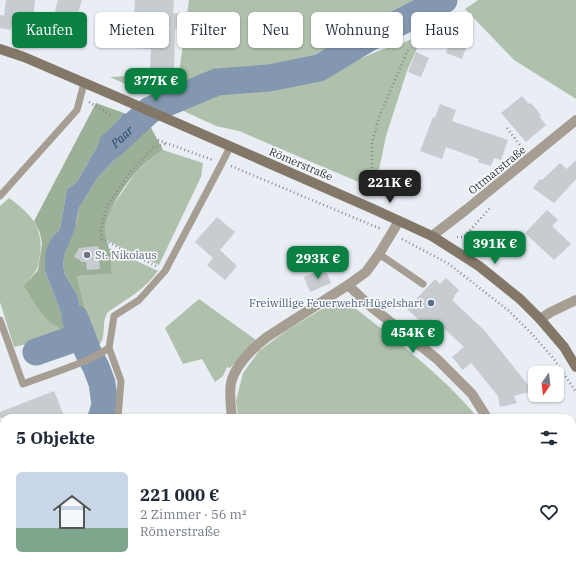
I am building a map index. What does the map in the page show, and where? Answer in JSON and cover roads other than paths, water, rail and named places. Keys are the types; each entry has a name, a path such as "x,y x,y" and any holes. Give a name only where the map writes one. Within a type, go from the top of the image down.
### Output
{"main road":[{"name":"Römerstraße","path":"0,49 24,57 122,99 372,208 432,236 479,266 520,299 540,319 564,347 576,367"}],"street":[{"name":"Ottmarstraße","path":"432,236 576,120"},
{"path":"232,414 230,402 231,384 235,371 256,345 366,272 399,221"},
{"path":"348,285 369,305 437,359 472,394 484,414"},
{"path":"540,319 576,300"}],"lane":[{"path":"0,196 77,110 84,83"},
{"path":"118,414 121,381 109,348 114,316 139,300 165,271 230,147"},
{"path":"379,254 423,284"},
{"path":"0,320 23,384 99,355 109,348"}],"water":[{"path":"124,113 149,124 98,177 79,208 74,231 65,253 63,265 65,275 77,294 84,327 94,349 82,355 61,313 45,271 46,250 52,237 60,229 67,189 77,182 99,143"},
{"path":"102,364 114,388 115,398 109,414 94,414 97,393 90,369"}],"waterway":[{"name":"Paar","path":"112,145 150,110 217,82 269,78 319,68 369,38 444,0"},
{"name":"Paar","path":"75,318 102,383 105,405 102,414"},
{"path":"36,352 82,336"}],"place":[{"name":"St. Nikolaus","path":"87,255"},
{"name":"Freiwillige Feuerwehr Hügelshart","path":"431,303"}]}
